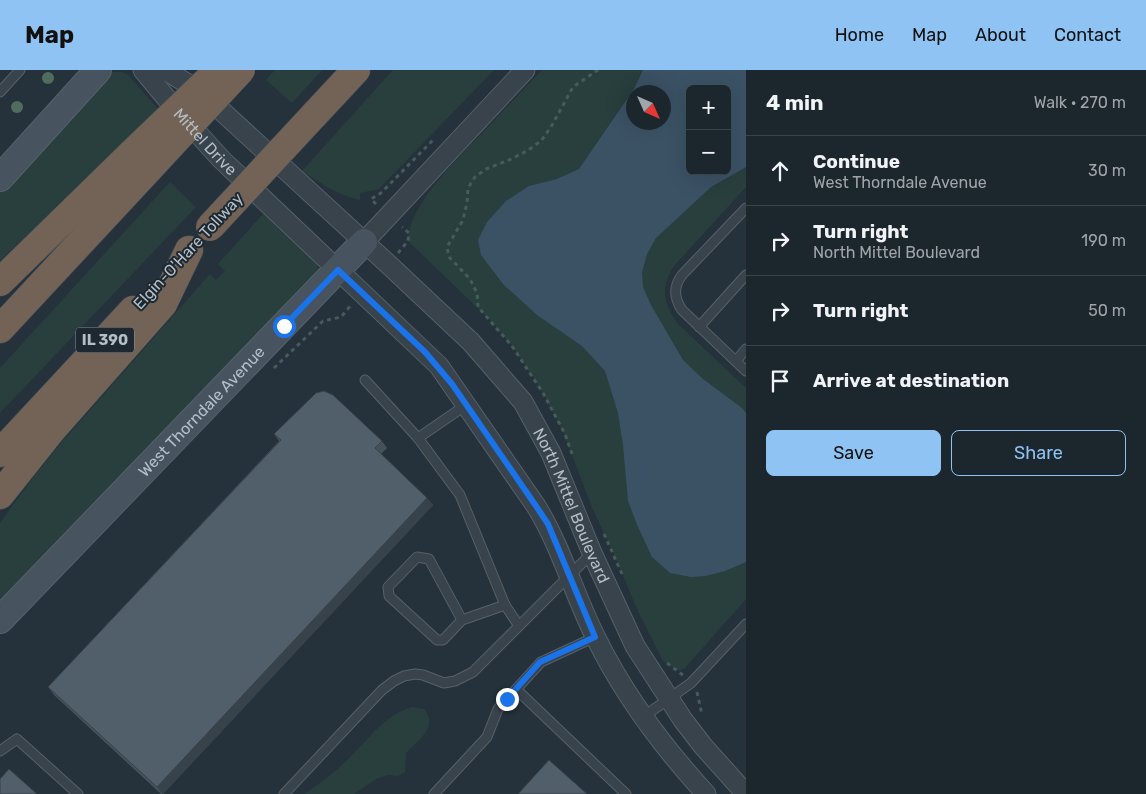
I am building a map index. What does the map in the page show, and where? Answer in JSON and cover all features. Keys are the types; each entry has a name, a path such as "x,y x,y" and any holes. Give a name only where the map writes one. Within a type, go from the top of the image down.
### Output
{"highway":[{"path":"0,329 207,81 228,70"},
{"path":"0,282 242,70"},
{"name":"Elgin-O'Hare Tollway","path":"0,453 356,70"},
{"path":"0,495 51,431 163,304 189,250"}],"main road":[{"path":"0,178 98,70"},
{"name":"West Thorndale Avenue","path":"0,620 364,242"}],"street":[{"name":"Mittel Drive","path":"143,70 221,159 338,270"},
{"name":"Mittel Drive","path":"165,70 201,92 364,242"},
{"name":"West Thorndale Avenue","path":"364,242 525,70"},
{"name":"North Mittel Boulevard","path":"364,242 471,342 523,402 551,453 592,553 635,646 668,698 703,746 746,794"},
{"name":"North Mittel Boulevard","path":"338,270 439,366 548,524 595,637 610,666 643,717 706,794"}],"lane":[{"path":"0,91 20,70"},
{"path":"746,208 678,280 675,293 678,304 746,370"},
{"path":"700,327 746,275"},
{"path":"736,361 746,349"},
{"path":"365,380 418,438 460,494 505,605 519,626"},
{"path":"418,438 466,405"},
{"path":"284,794 382,690 404,676 415,674 444,683 465,677 482,665 592,553"},
{"path":"462,620 429,559 417,557 388,587 389,596 437,640 443,640 462,620 505,605"},
{"path":"643,717 691,683 746,624"},
{"path":"434,794 487,737 498,708 540,662 595,637"},
{"path":"516,689 626,794"},
{"path":"0,751 17,739 78,794"}],"path":[{"path":"574,460 564,434 543,393 512,346 478,307 477,293 470,280 449,257 447,247 463,220 468,188 475,178 486,169 527,151 541,140 551,127 573,87 598,70"},
{"path":"408,241 409,233"},
{"path":"604,533 625,581"},
{"path":"663,661 679,671 691,683 699,696 704,721"}],"green space":[{"path":"275,70 322,70 292,103 266,80"},
{"path":"393,70 494,70 379,189 360,193 360,200 337,192 302,171"},
{"path":"542,70 746,70 746,187 674,266 667,281 665,295 666,302 677,323 746,388 746,599 685,668 679,671 663,661 636,607 593,510 564,434 543,393 512,346 488,318 408,241 410,227 426,197 436,182"},
{"path":"113,72 122,72 128,75 158,109 0,261 0,190 105,77"},
{"path":"170,182 196,207 0,413 0,368"},
{"path":"264,213 316,260 318,269 0,609 0,523 61,443 210,274 216,280 225,271 218,264"},
{"path":"413,707 424,709 429,722 425,733 406,753 405,772 398,776 389,775 376,779 354,794 304,794 339,768 386,721 403,710"}],"water":[{"path":"643,70 746,70 746,167 711,187 656,238 647,254 642,272 643,287 651,305 683,360 703,379 746,413 746,562 725,571 691,577 670,573 652,557 628,501 618,413 605,371 582,346 537,315 503,284 481,255 478,240 487,222 506,201 529,186 557,179 579,169 626,101 626,130 671,130 671,85 636,85"}],"building":[{"path":"324,391 333,395 382,441 375,448 427,498 157,787 48,687 281,440 274,434 316,393"},
{"path":"549,760 587,794 518,794"},
{"path":"9,769 37,794 0,794 0,779"}],"route":[{"path":"284,326 338,270 439,366 548,524 595,637 540,662 507,699"}]}
